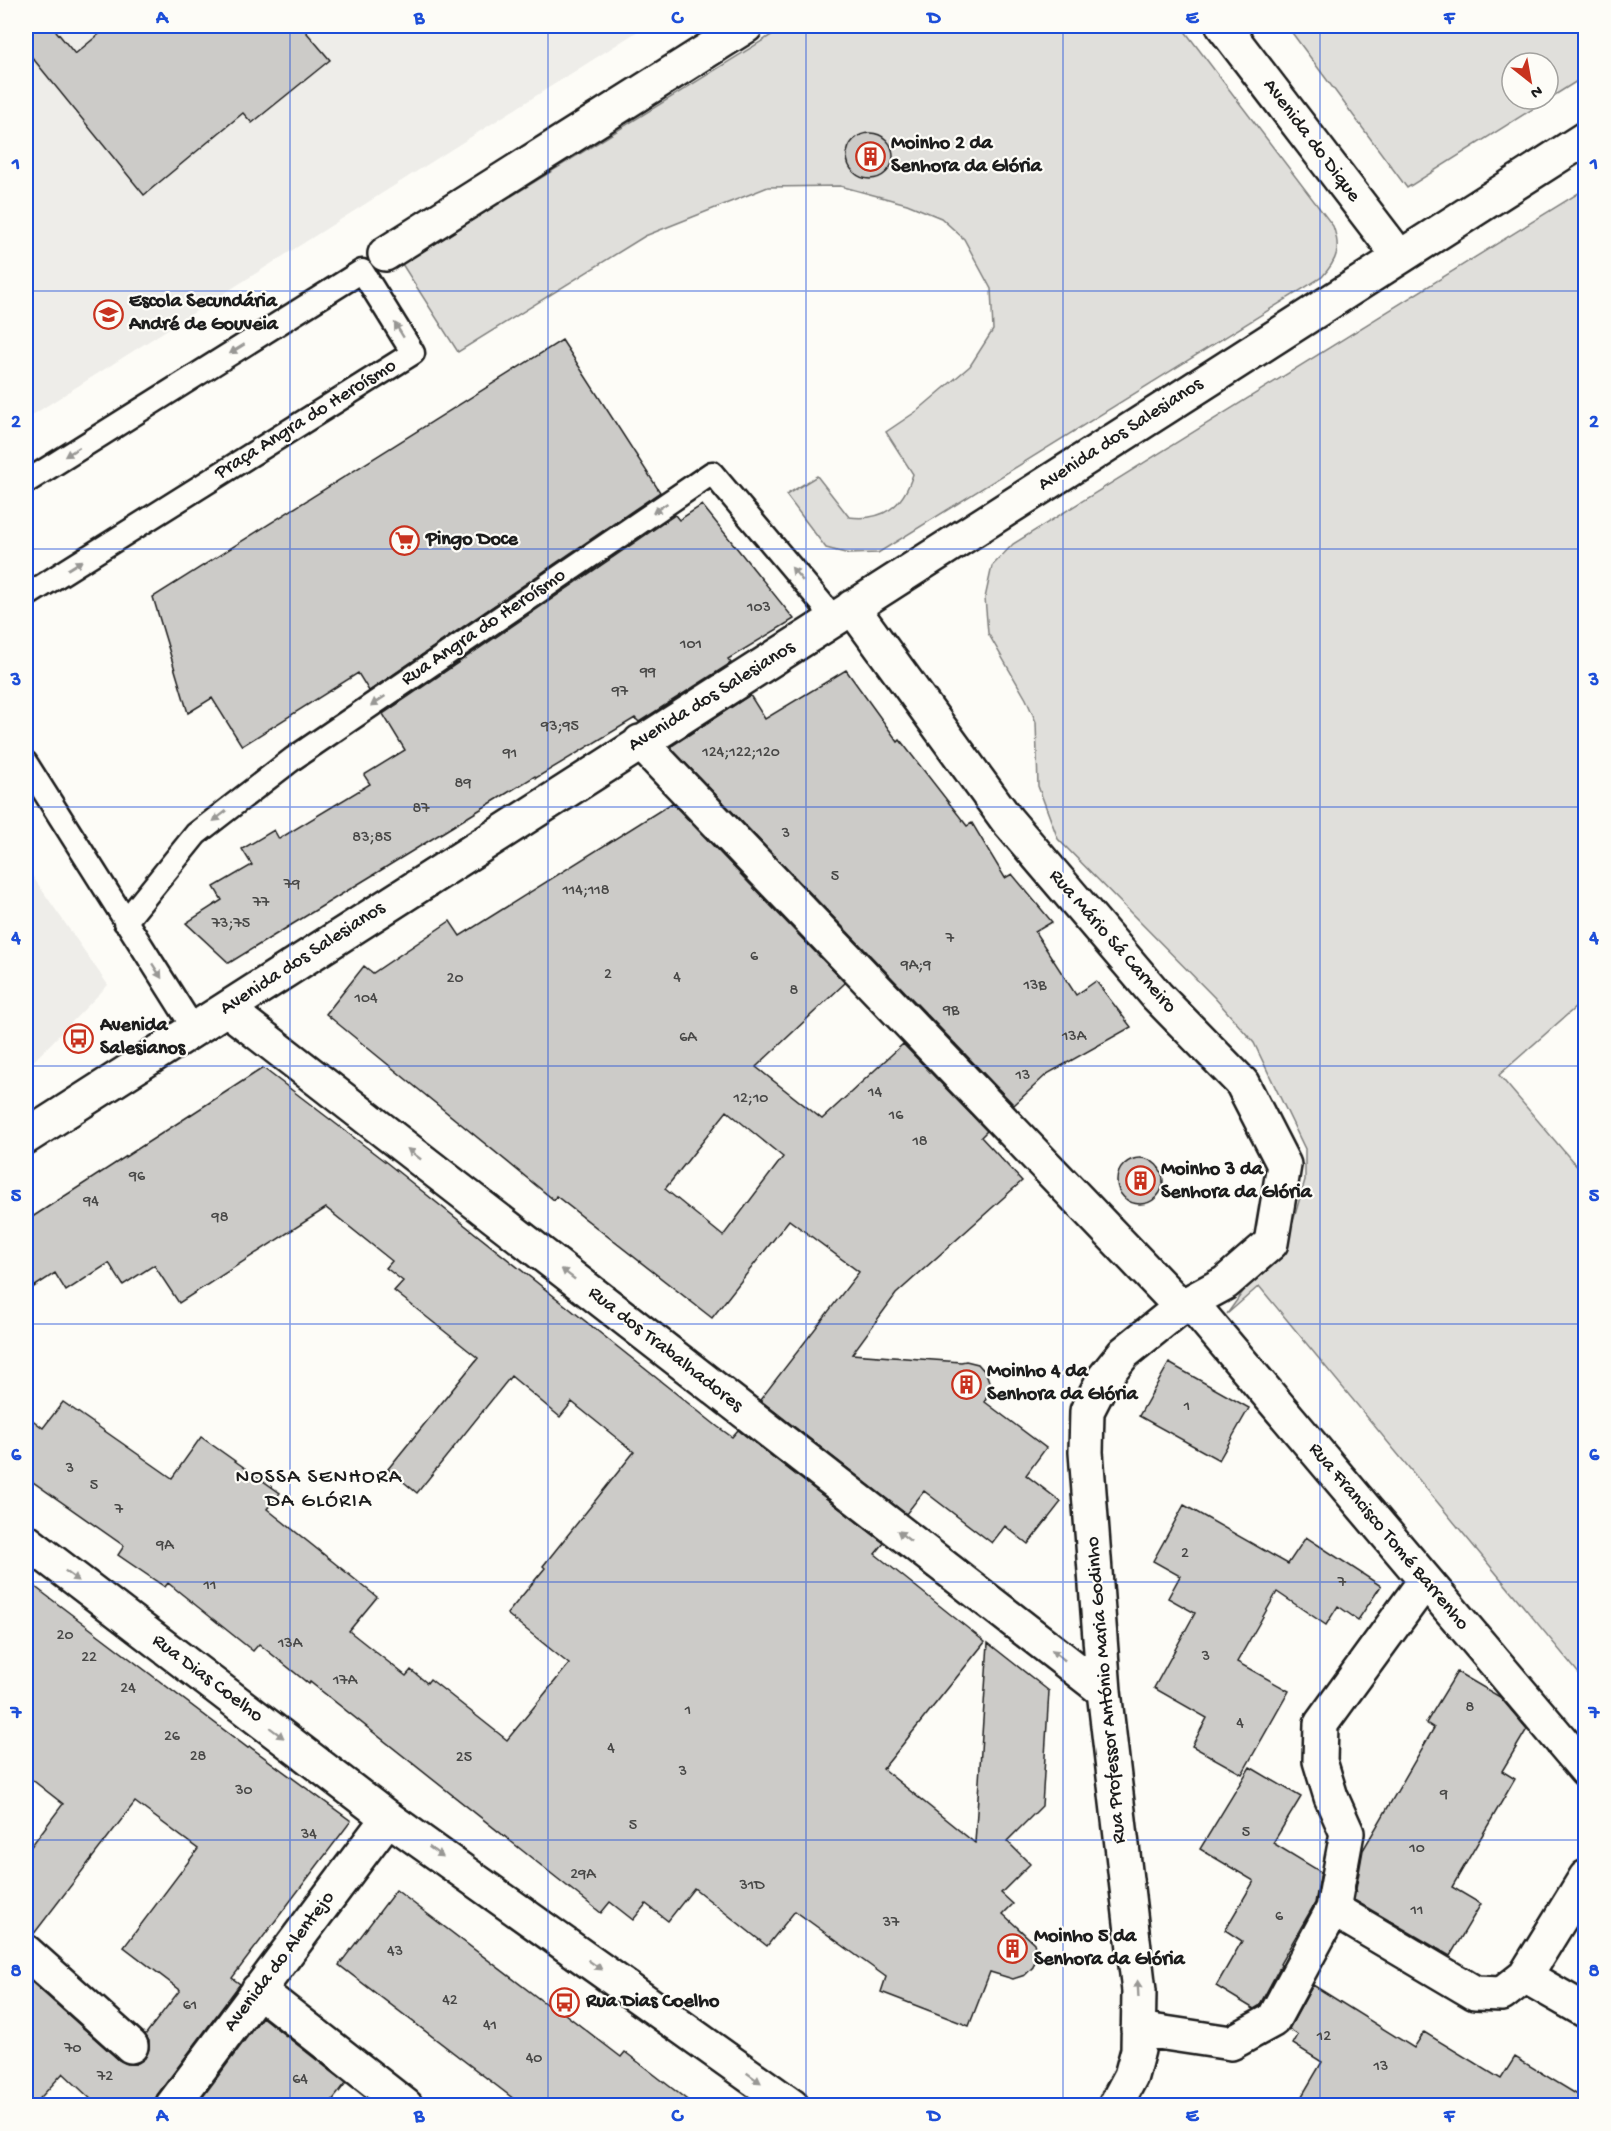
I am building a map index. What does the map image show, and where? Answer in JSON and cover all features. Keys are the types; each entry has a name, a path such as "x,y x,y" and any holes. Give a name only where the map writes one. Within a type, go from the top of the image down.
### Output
{"street":[{"path":"385,254 746,26"},
{"name":"Avenida do Dique","path":"1223,26 1398,256"},
{"name":"Avenida dos Salesianos","path":"26,1137 1398,256 1586,138"},
{"name":"Rua Mário Sá Carneiro","path":"844,613 1007,820 1157,996 1242,1083 1284,1165 1271,1243 1225,1283 1186,1305"},
{"name":"Rua Francisco Tomé Barrenho","path":"640,742 1186,1305 1586,1770"},
{"name":"Rua dos Trabalhadores","path":"227,1009 1104,1691"},
{"name":"Rua Professor António Maria Godinho","path":"1115,2106 1131,2076 1138,2050 1139,1991 1104,1691 1086,1452 1087,1411 1104,1378 1124,1353 1186,1305"},
{"name":"Rua Dias Coelho","path":"26,1541 388,1818 792,2106"},
{"path":"1138,2029 1231,2043 1273,2020 1333,1909 1347,1833 1331,1797 1320,1761 1321,1724 1425,1581"},
{"name":"Avenida do Alentejo","path":"172,2106 388,1818"},
{"path":"1333,1909 1475,1993 1502,1994 1525,1976 1586,1877"},
{"path":"26,1952 131,2046"},
{"path":"1525,1976 1586,2011"},
{"path":"258,1990 406,2106"}],"lane":[{"name":"Praça Angra do Heroísmo","path":"26,482 362,271 413,352 26,596"},
{"name":"Rua Angra do Heroísmo","path":"125,922 196,834 294,758 712,473 844,613"},
{"path":"26,763 194,1029"}],"shaded area":[{"name":"Escola Secundária André de Gouveia","path":"26,26 646,26 26,419"},
{"path":"786,26 1181,26 1333,226 1337,241 1335,259 1322,277 878,553 849,554 826,548 786,495 817,476 849,517 872,517 890,509 904,495 913,474 886,432 917,411 970,366 993,330 991,289 964,239 941,218 907,204 840,186 768,187 645,236 458,352 402,264"},
{"path":"1287,26 1585,26 1585,76 1560,92 1560,51 1500,51 1500,111 1529,111 1407,188"},
{"path":"1585,189 1585,999 1499,1075 1585,1176 1585,1681 1259,1286 1227,1314 1293,1222 1305,1180 1305,1149 1254,1043 1215,998 1058,839 1038,786 1036,722 1026,699 988,633 985,598 992,566 1013,544"},
{"path":"26,867 108,985 26,1069"}],"building":[{"path":"26,26 52,26 75,54 109,26 301,26 330,60 252,123 243,113 144,195 26,50"},
{"name":"Moinho 2 da Senhora da Glória","path":"870,133 886,140 893,156 886,172 870,179 854,172 847,156 854,140"},
{"name":"Pingo Doce","path":"562,340 660,492 369,691 358,673 242,746 212,698 188,713 153,597"},
{"path":"702,505 794,619 728,659 731,663 639,722 635,718 536,778 535,776 229,963 186,923 222,900 214,887 252,865 242,849 274,830 279,839 370,784 364,775 405,750 383,714 675,515 679,520"},
{"path":"846,670 898,742 900,740 967,826 972,823 1005,878 1012,874 1052,922 1035,932 1076,995 1096,981 1131,1027 1047,1074 1014,1105 670,747 750,695 765,719"},
{"path":"672,803 845,983 756,1067 822,1119 903,1044 987,1131 981,1137 1022,1181 896,1294 852,1354 966,1361 978,1364 986,1373 990,1384 985,1402 1046,1448 1026,1475 1061,1502 1028,1544 1005,1526 992,1543 924,1491 906,1514 760,1400 859,1272 789,1220 712,1318 556,1196 554,1200 326,1014 364,966 373,973 450,921 460,936","holes":["727,1111 783,1157 723,1236 665,1189"]},
{"path":"263,1068 387,1163 718,1427 732,1437 738,1430 884,1543 875,1554 985,1642 883,1769 975,1843 988,1643 1049,1691 1042,1806 1007,1841 1030,1864 1001,1893 1013,1904 1003,1914 1034,1943 1037,1955 1033,1967 1025,1975 1013,1979 990,1972 969,2026 881,1992 886,1977 795,1911 767,1946 694,1888 668,1921 646,1904 633,1920 610,1902 601,1913 310,1682 309,1684 259,1644 253,1651 168,1583 165,1587 118,1555 124,1546 26,1477 26,1415 43,1428 63,1402 172,1478 201,1437 280,1493 267,1509 377,1597 349,1631 406,1676 411,1670 427,1683 430,1679 507,1740 569,1664 507,1614 634,1452 572,1402 560,1417 511,1376 417,1493 388,1469 478,1358 394,1291 403,1281 386,1268 392,1261 326,1208 179,1303 154,1265 123,1285 109,1263 66,1291 55,1273 26,1292 26,1221"},
{"name":"Moinho 3 da Senhora da Glória","path":"1140,1158 1156,1165 1163,1181 1156,1197 1140,1204 1124,1197 1117,1181 1124,1165"},
{"path":"1169,1363 1249,1408 1219,1460 1139,1416"},
{"path":"1184,1505 1288,1564 1306,1537 1381,1586 1358,1620 1338,1606 1326,1625 1277,1592 1237,1662 1289,1691 1242,1774 1192,1746 1207,1718 1154,1688 1195,1613 1168,1598 1180,1576 1153,1561"},
{"path":"26,1580 248,1748 250,1747 351,1821 232,1978 240,1984 157,2095 154,2106 91,2106 94,2102 63,2073 33,2106 26,2106 26,1977 119,2060 128,2064 136,2064 145,2058 149,2049 149,2041 145,2035 180,1990 124,1947 198,1849 135,1802 33,1935 26,1934 26,1853 63,1804 26,1775"},
{"path":"1457,1672 1500,1697 1527,1729 1502,1771 1515,1779 1452,1887 1481,1904 1450,1956 1354,1900 1363,1850 1434,1728 1426,1723"},
{"path":"1250,1767 1301,1797 1273,1843 1321,1872 1315,1903 1259,2006 1254,2009 1216,1986 1242,1941 1225,1930 1254,1881 1200,1849"},
{"path":"396,1890 546,2004 548,2001 621,2057 625,2052 695,2106 523,2106 339,1965"},
{"path":"1313,1985 1414,2048 1424,2032 1501,2079 1515,2057 1586,2100 1586,2106 1296,2106 1322,2062 1293,2044 1298,2035 1289,2029"},
{"path":"262,2017 346,2083 328,2106 196,2106"}],"place":[{"name":"Moinho 2 da Senhora da Glória","path":"870,156"},
{"name":"Escola Secundária André de Gouveia","path":"108,314"},
{"name":"Pingo Doce","path":"405,540"},
{"name":"Avenida Salesianos","path":"79,1038"},
{"name":"Moinho 3 da Senhora da Glória","path":"1140,1181"},
{"name":"Moinho 4 da Senhora da Glória","path":"966,1384"},
{"name":"Moinho 5 da Senhora da Glória","path":"1013,1949"},
{"name":"Rua Dias Coelho","path":"565,2002"}],"district":[{"name":"NOSSA SENHORA DA GLÓRIA","path":"319,1490"}]}
